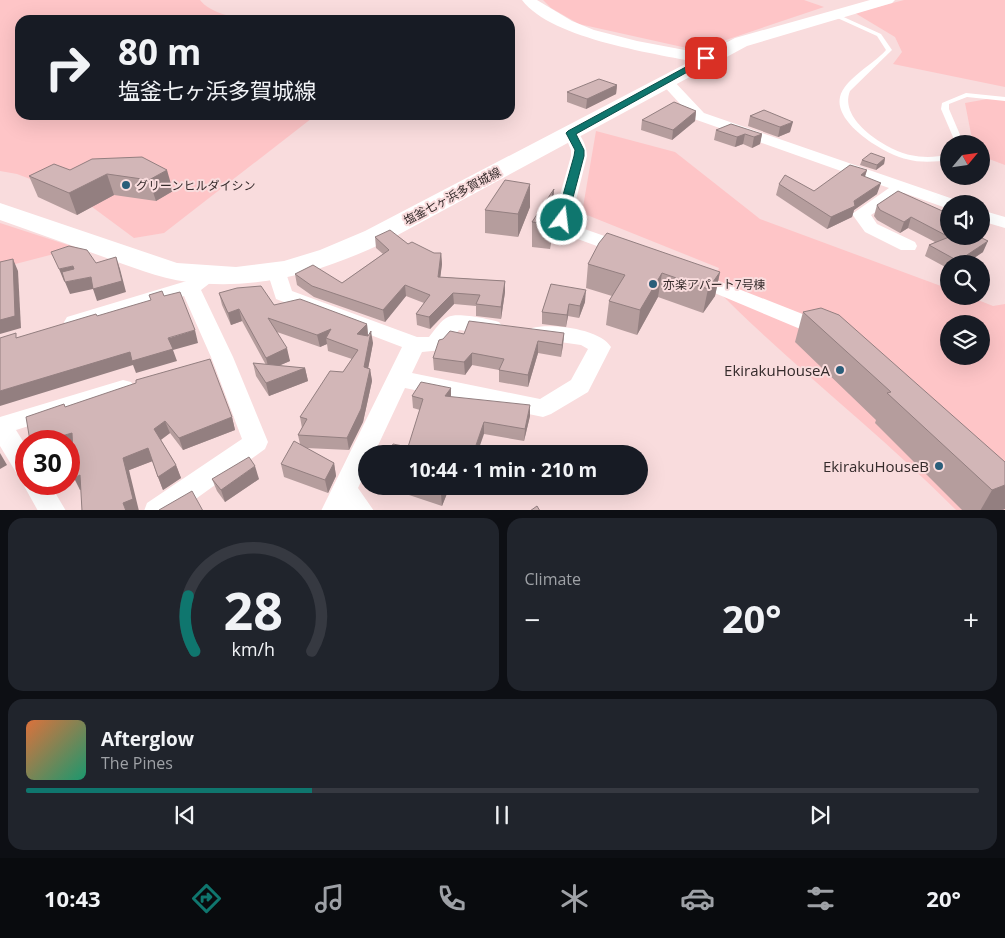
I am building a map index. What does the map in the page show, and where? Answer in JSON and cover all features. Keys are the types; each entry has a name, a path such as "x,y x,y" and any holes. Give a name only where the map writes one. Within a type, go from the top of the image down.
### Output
{"main road":[{"name":"塩釜七ヶ浜多賀城線","path":"0,211 158,266 215,276 277,272 327,259 350,250 571,133 696,63 741,42 887,0"}],"street":[{"path":"529,0 541,11 570,27 661,50 696,63"},
{"path":"661,50 696,63"},
{"path":"666,81 699,116 940,200"},
{"path":"571,133 579,150 579,156 562,220 564,225 570,230 639,255"},
{"path":"902,187 861,214 871,228 908,246"},
{"path":"990,218 1005,223"},
{"path":"675,270 843,340"},
{"path":"277,272 283,295 415,344 434,345 454,322 586,338 600,346 580,386 543,408 398,378"},
{"path":"57,326 190,288 215,276"},
{"path":"157,510 256,442 213,360 190,288"},
{"path":"361,510 339,500 415,344"},
{"path":"15,450 0,426 139,383"},
{"path":"43,495 53,510"}],"lane":[{"path":"835,15 879,36 889,50 884,57 846,91 843,99 850,119 872,139 906,157 924,160 940,158"},
{"path":"956,135 945,109 946,103 966,95 1005,99"}],"shaded area":[{"path":"0,0 200,0 209,8 227,15 15,15 15,120 310,120 164,233 134,238 80,198 17,174 0,171"},
{"path":"543,0 804,0 824,7 696,50 579,24 551,8"},
{"path":"904,0 1005,0 1005,87 893,64 902,52 895,37 855,13"},
{"path":"993,98 1005,100 1005,165 990,159 990,135 971,135 965,103"},
{"path":"596,131 675,152 760,219 940,286 940,305 993,306 1005,304 1005,510 956,510 896,453 741,314 712,285 719,268 582,213"},
{"path":"0,223 77,248 0,268"}],"building":[{"path":"599,79 617,85 587,99 567,92"},
{"path":"674,102 696,111 673,130 642,120"},
{"path":"764,110 793,122 780,127 750,116"},
{"path":"731,124 762,134 754,137 745,134 737,137 716,130"},
{"path":"871,153 885,158 877,165 862,160"},
{"path":"142,157 167,170 149,180 107,174 69,193 29,176 54,164 70,170 92,159"},
{"path":"850,165 867,170 861,175 881,183 854,201 855,206 831,217 779,184 785,175 814,191"},
{"path":"505,180 530,184 518,214 485,210"},
{"path":"554,189 551,224 532,222"},
{"path":"898,191 940,210 940,232 911,217 904,222 880,210 877,205"},
{"path":"390,230 408,244 412,242 434,253 441,253 438,277 505,281 501,307 476,304 480,295 453,293 429,317 416,314 430,295 405,285 383,310 312,286 295,274 313,265 342,283 389,250 375,237"},
{"path":"607,233 720,272 708,289 662,273 640,310 609,301 625,275 588,264 599,243"},
{"path":"940,241 940,245 982,245 967,255 947,255 929,245"},
{"path":"69,246 87,250 96,263 116,257 122,281 93,289 91,277 65,282 62,272 74,269 73,266 59,269 51,252"},
{"path":"13,259 15,316 0,320 0,262"},
{"path":"551,284 586,290 580,306 569,304 567,315 542,312"},
{"path":"261,286 274,305 300,299 367,324 357,334 368,336 371,331 364,367 370,369 361,409 347,438 298,435 307,419 300,417 330,371 343,372 358,350 326,338 331,329 317,335 268,318 287,348 266,358 239,309 228,313 219,293 237,288"},
{"path":"162,291 164,296 180,292 195,330 168,338 173,349 132,361 130,352 0,391 0,338 16,333 16,338 96,314 97,316 151,300 149,295"},
{"path":"821,308 839,315 1005,462 1005,485 992,490 887,393 891,392 803,312"},
{"path":"469,321 564,333 562,345 538,341 528,375 499,370 504,359 472,353 464,362 433,358 439,340 443,339 450,331 464,334"},
{"path":"210,359 232,417 179,438 165,421 154,429 176,465 158,477 148,448 123,458 133,499 123,503 126,510 82,510 80,430 28,430 26,417 64,404 65,407 136,383 136,380"},
{"path":"253,363 305,368 266,383"},
{"path":"421,382 451,388 445,396 530,405 525,429 484,422 476,445 409,445 423,399 412,396"},
{"path":"294,441 334,463 325,480 281,464"},
{"path":"249,457 255,466 221,490 212,479"},
{"path":"192,491 202,510 159,510"},
{"path":"537,506 539,510 531,510"}],"place":[{"name":"グリーンヒルダイシン","path":"126,185"},
{"name":"亦楽アパート7号棟","path":"653,284"},
{"name":"EkirakuHouseA","path":"840,370"},
{"name":"EkirakuHouseB","path":"939,466"}],"route":[{"path":"562,220 579,156 577,144 571,133 706,58"}]}
